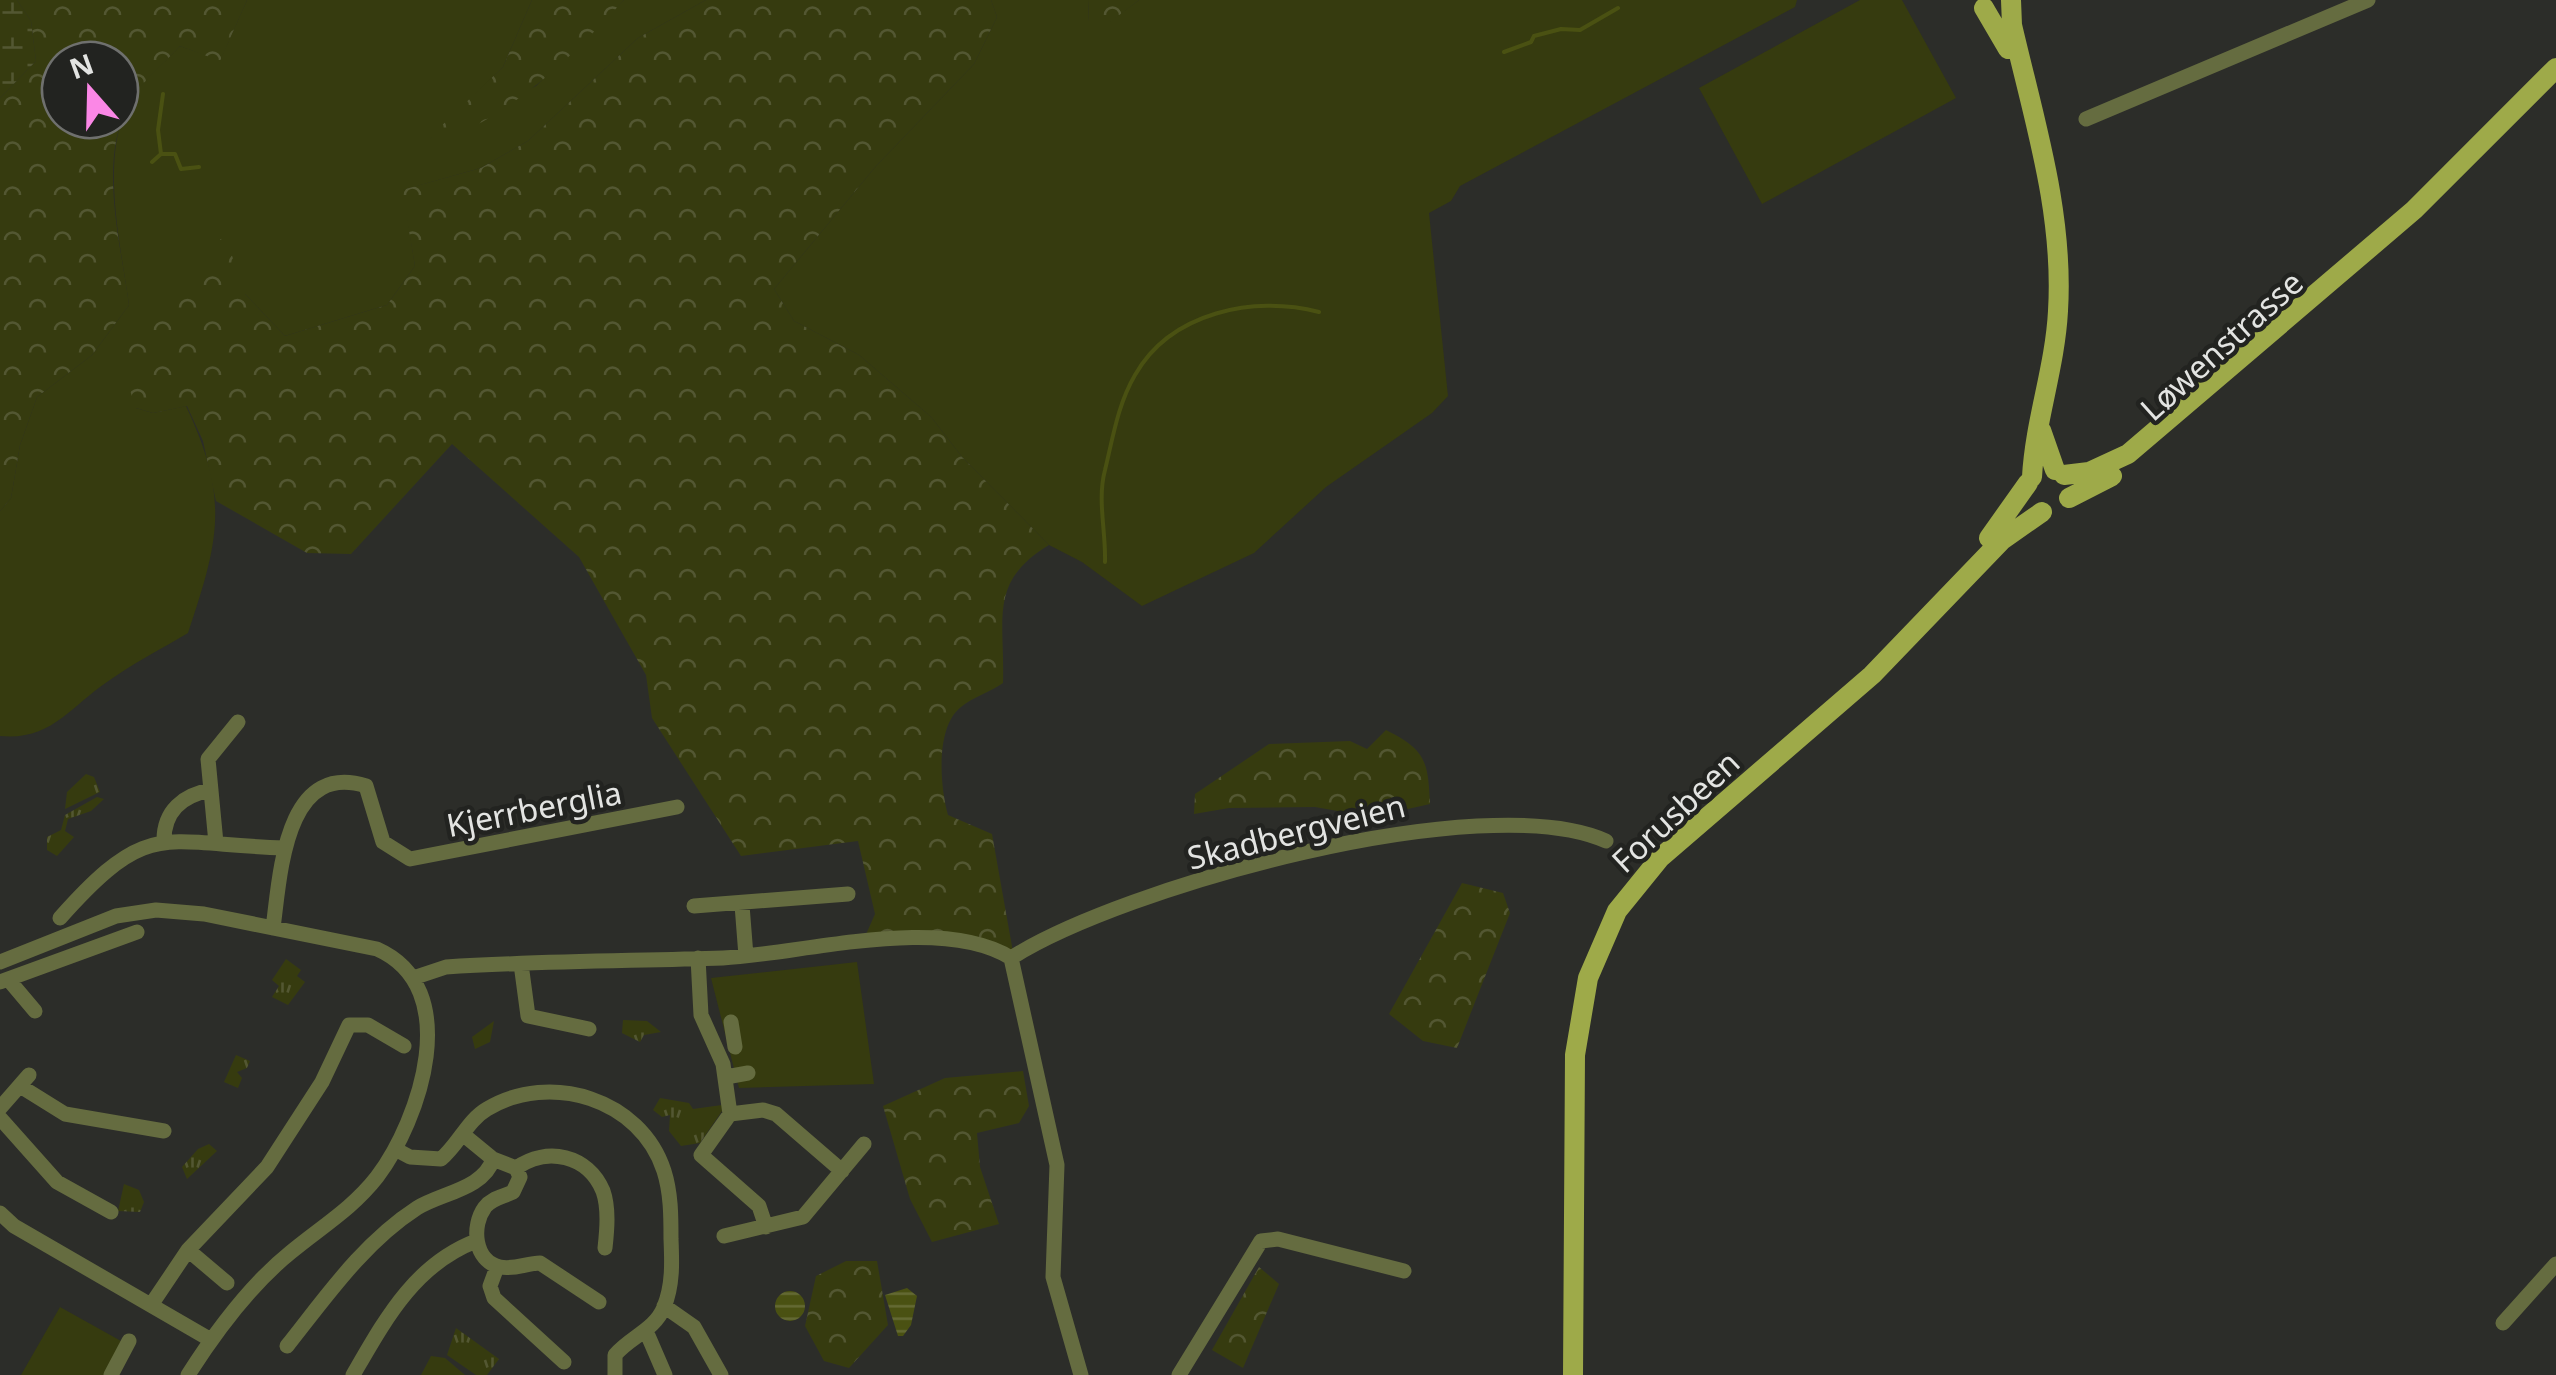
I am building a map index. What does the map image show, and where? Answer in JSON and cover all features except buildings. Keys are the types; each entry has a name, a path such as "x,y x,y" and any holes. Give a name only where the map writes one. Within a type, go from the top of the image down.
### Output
{"main road":[{"path":"1978,4 2003,6 2011,0"},
{"name":"Forusbeen","path":"1946,600 2030,480 2055,346 2059,284 2054,214 2011,0"},
{"name":"Forusbeen","path":"1978,4 2003,37 2039,137"},
{"name":"Løwenstrasse","path":"2060,473 2089,472 2128,454 2401,220 2556,68"},
{"name":"Løwenstrasse","path":"2069,498 2139,458 2392,233 2401,220"},
{"name":"Forusbeen","path":"2040,421 2048,458 2060,473"},
{"path":"2060,473 2069,498 2057,511 2042,512 2031,503 2030,480 2060,473"},
{"name":"Forusbeen","path":"1573,1375 1575,1055 1584,997 1601,944 1617,912 1660,858 1872,675 2012,530 2042,512"}],"street":[{"path":"2317,0 2324,17"},
{"path":"2086,119 2368,0"},
{"path":"216,844 208,756 238,722"},
{"name":"Kjerrberglia","path":"284,848 302,805 325,789 353,783 368,790 379,835 402,856 436,856 678,807"},
{"path":"164,840 166,820 179,804 188,796 211,790"},
{"name":"Skadbergveien","path":"1010,958 1115,910 1175,889 1436,826 1505,825 1582,831 1606,840"},
{"path":"60,918 109,865 164,840 284,848 272,928"},
{"path":"694,906 848,894"},
{"path":"742,905 746,956"},
{"path":"0,962 136,912 180,910 377,948 398,960 425,1003 426,1047 416,1097 397,1144 356,1202 276,1266 211,1340 188,1375"},
{"path":"35,1011 4,980 137,932"},
{"path":"415,982 446,967 746,956 807,945 886,940 969,942 1010,958 1057,1165 1054,1278 1081,1375"},
{"path":"698,958 702,1015 726,1077 730,1114 701,1153 759,1206 766,1227"},
{"path":"521,964 528,1016 589,1029"},
{"path":"731,1022 734,1047"},
{"path":"151,1306 188,1250 267,1167 322,1082 349,1026 368,1025 404,1046"},
{"path":"726,1077 748,1073"},
{"path":"0,1108 24,1080 65,1114 164,1131"},
{"path":"397,1144 430,1161 441,1160 487,1109 538,1092 590,1098 630,1120 657,1154 670,1196 672,1268 664,1306 646,1330 615,1354 615,1375"},
{"path":"730,1114 763,1110 776,1114 842,1171"},
{"path":"0,1118 57,1182 111,1212"},
{"path":"465,1136 493,1159 516,1168 542,1156 559,1156 583,1164 604,1196 605,1248"},
{"path":"724,1236 803,1218 864,1144"},
{"path":"288,1346 363,1254 426,1202 481,1179 493,1159"},
{"path":"516,1168 516,1187 484,1208 476,1241 484,1258 497,1266 540,1263 599,1302"},
{"path":"0,1213 14,1226 211,1340"},
{"path":"1179,1375 1260,1242 1278,1239 1404,1271"},
{"path":"353,1375 408,1288 446,1255 476,1241"},
{"path":"188,1250 227,1283"},
{"path":"2503,1323 2556,1264"},
{"path":"497,1266 490,1286 494,1298 564,1362"},
{"path":"664,1306 694,1327 721,1375"},
{"path":"646,1330 664,1375"},
{"path":"110,1375 129,1341"},
{"path":"119,1360 135,1370"}],"green space":[{"path":"0,0 17,0 31,21 36,61 0,98"},
{"path":"17,0 247,0 220,61 180,46 140,88 140,40 40,40 40,140 116,140 114,204 129,305 92,355 37,397 20,445 11,498 0,511 0,98 36,61 31,21"},
{"path":"247,0 532,0 503,67 430,139 536,86 624,0 706,0 638,38 528,141 481,168 403,190 415,266 387,305 285,336 245,294 136,408 153,413 186,406 209,468 214,494 213,545 188,633 117,675 47,728 18,736 0,736 0,511 11,498 20,445 37,397 92,355 129,305 115,204 117,140 140,140 140,87 180,46 220,60"},
{"path":"532,0 624,0 537,85 487,119 432,144 430,139 435,132 503,67"},
{"path":"706,0 991,0 997,17 974,64 876,166 774,289 794,321 859,355 931,417 962,457 1049,545 1016,573 1008,588 1002,621 1003,683 961,707 947,728 943,743 943,789 948,815 992,834 1013,952 864,939 875,914 858,841 741,856 652,718 646,675 579,557 452,444 351,554 307,553 216,501 203,441 187,406 153,413 136,408 126,379 124,349 168,291 225,235 245,294 285,336 387,305 415,266 402,190 481,168 528,141 638,38"},
{"path":"991,0 1089,0 1088,21 1109,22 1139,0 1797,0 1795,7 1460,186 1451,201 1429,213 1448,396 1432,413 1326,487 1254,553 1142,606 1082,562 1049,545 962,457 931,417 859,355 794,321 774,289 876,166 974,64 997,17"},
{"path":"1089,0 1139,0 1110,22 1088,22"},
{"path":"1860,0 1902,0 1956,98 1762,204 1699,88"},
{"path":"1386,730 1409,744 1422,758 1430,804 1372,817 1315,807 1229,808 1194,814 1195,794 1269,744 1350,741 1367,749"},
{"path":"86,774 94,777 100,792 65,809 67,792"},
{"path":"97,797 104,799 91,811 68,819 65,831 74,837 57,856 47,850 47,837 61,830 65,815"},
{"path":"1462,883 1503,893 1510,913 1457,1048 1423,1041 1389,1014"},
{"path":"286,959 301,970 297,976 305,982 288,1005 272,997 279,986 272,980"},
{"path":"857,962 874,1084 739,1088 711,978"},
{"path":"623,1020 647,1021 661,1032 644,1035 640,1042 622,1033"},
{"path":"494,1021 490,1042 475,1049 472,1037"},
{"path":"236,1055 250,1061 247,1068 237,1072 242,1078 238,1088 224,1082"},
{"path":"1023,1071 1029,1106 1019,1123 977,1133 980,1167 999,1224 932,1242 910,1199 883,1106 945,1078"},
{"path":"660,1098 689,1103 693,1109 722,1105 722,1111 700,1143 681,1146 669,1131 670,1115 662,1117 653,1110"},
{"path":"209,1144 217,1151 187,1179 182,1167 198,1149"},
{"path":"124,1184 139,1190 144,1202 140,1212 118,1211"},
{"path":"846,1261 877,1261 888,1325 849,1368 824,1361 805,1326 816,1276"},
{"path":"1259,1267 1279,1284 1243,1368 1212,1350"},
{"path":"60,1307 121,1341 104,1375 21,1375"},
{"path":"456,1328 499,1359 487,1375 476,1375 447,1355"},
{"path":"431,1356 445,1358 465,1375 421,1375"}],"shaded area":[{"path":"907,1288 917,1296 911,1325 903,1336 898,1336 885,1295"},
{"path":"790,1291 801,1295 805,1306 801,1317 790,1321 779,1317 775,1306 779,1295"}],"waterway":[{"path":"1504,52 1531,42 1534,36 1561,29 1580,30 1618,8"},
{"path":"152,162 161,154 158,130 163,94"},
{"path":"161,154 175,154 181,169 199,167"},
{"path":"1105,562 1105,470 1124,397 1151,354 1170,336 1216,314 1268,306 1319,312"}]}
